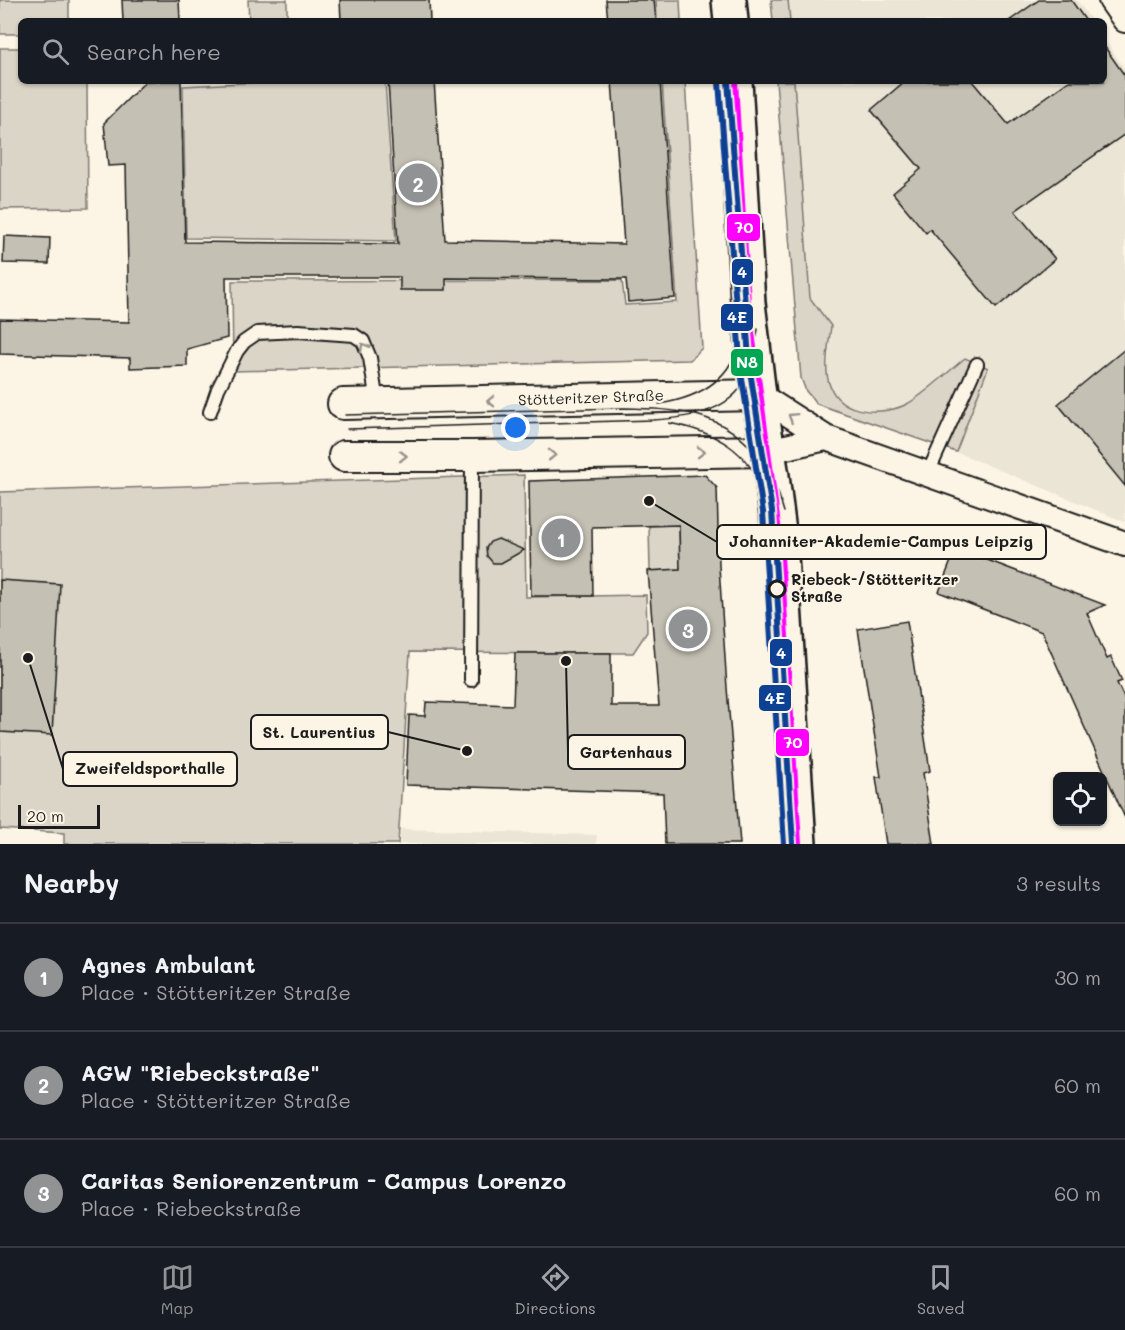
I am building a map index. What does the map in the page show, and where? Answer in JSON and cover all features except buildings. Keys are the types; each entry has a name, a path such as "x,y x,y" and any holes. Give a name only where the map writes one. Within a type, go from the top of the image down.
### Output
{"main road":[{"path":"729,0 730,18"},
{"path":"735,84 748,303 780,540 799,844"}],"street":[{"path":"1111,0 1125,20"},
{"path":"759,395 826,438 1122,548"},
{"name":"Stötteritzer Straße","path":"343,404 759,395"},
{"path":"344,456 768,451 826,438"}],"lane":[{"path":"210,412 218,389 237,351 244,342 257,333 298,331 354,335 363,341 370,358 377,403"},
{"path":"928,474 977,364"},
{"path":"471,680 472,456"}],"shaded area":[{"path":"0,0 69,0 69,18 18,18 18,34 0,34"},
{"path":"248,0 287,0 287,18 249,18"},
{"path":"656,0 680,0 681,18 657,18"},
{"path":"771,0 788,0 790,18 773,18"},
{"path":"788,0 1077,0 1090,18 790,18"},
{"path":"1107,43 1125,69 1125,522 956,452 988,368 966,358 909,404 892,410 871,412 840,401 830,387 827,372 831,326 810,298 794,84 1107,84"},
{"path":"0,48 18,48 18,84 87,84 88,208 0,209"},
{"path":"385,84 396,241 186,238 183,86"},
{"path":"662,84 685,84 702,348 690,360 233,371 232,281 622,280 625,305 677,302"},
{"path":"776,84 794,84 810,298 831,326 827,364 828,379 836,396 853,408 875,411 898,408 928,389 965,358 988,368 956,452 817,404 806,391 801,378"},
{"path":"524,475 526,597 646,595 647,632 633,653 410,652 398,844 64,844 64,833 0,829 0,492"},
{"path":"679,525 680,569 650,571 649,526"},
{"path":"401,829 597,835 596,844 400,844"}],"tram line":[{"path":"659,404 700,392 721,376 736,353 740,338 743,295"},
{"path":"347,429 653,420 697,414 723,403 743,384 750,370 758,329"},
{"path":"345,415 623,408 681,412 715,422 731,430 746,442 771,474 784,512"},
{"path":"669,423 715,438 728,445 750,466 765,496 773,538"}],"transit line":[{"name":"4E","path":"719,84 741,372 763,512 784,844"},
{"name":"N8","path":"726,84 739,304 771,541 790,844"},
{"name":"4","path":"728,84 750,371 772,511 793,844"},
{"name":"70","path":"735,84 748,303 780,540 799,844"}],"place":[{"name":"AGW \"Riebeckstraße\"","path":"418,183"},
{"name":"Johanniter-Akademie-Campus Leipzig","path":"649,501"},
{"name":"Agnes Ambulant","path":"561,538"},
{"name":"Riebeck-/Stötteritzer Straße","path":"777,589"},
{"name":"Caritas Seniorenzentrum - Campus Lorenzo","path":"688,629"},
{"name":"Zweifeldsporthalle","path":"28,658"},
{"name":"Gartenhaus","path":"566,661"},
{"name":"St. Laurentius","path":"467,751"}]}
